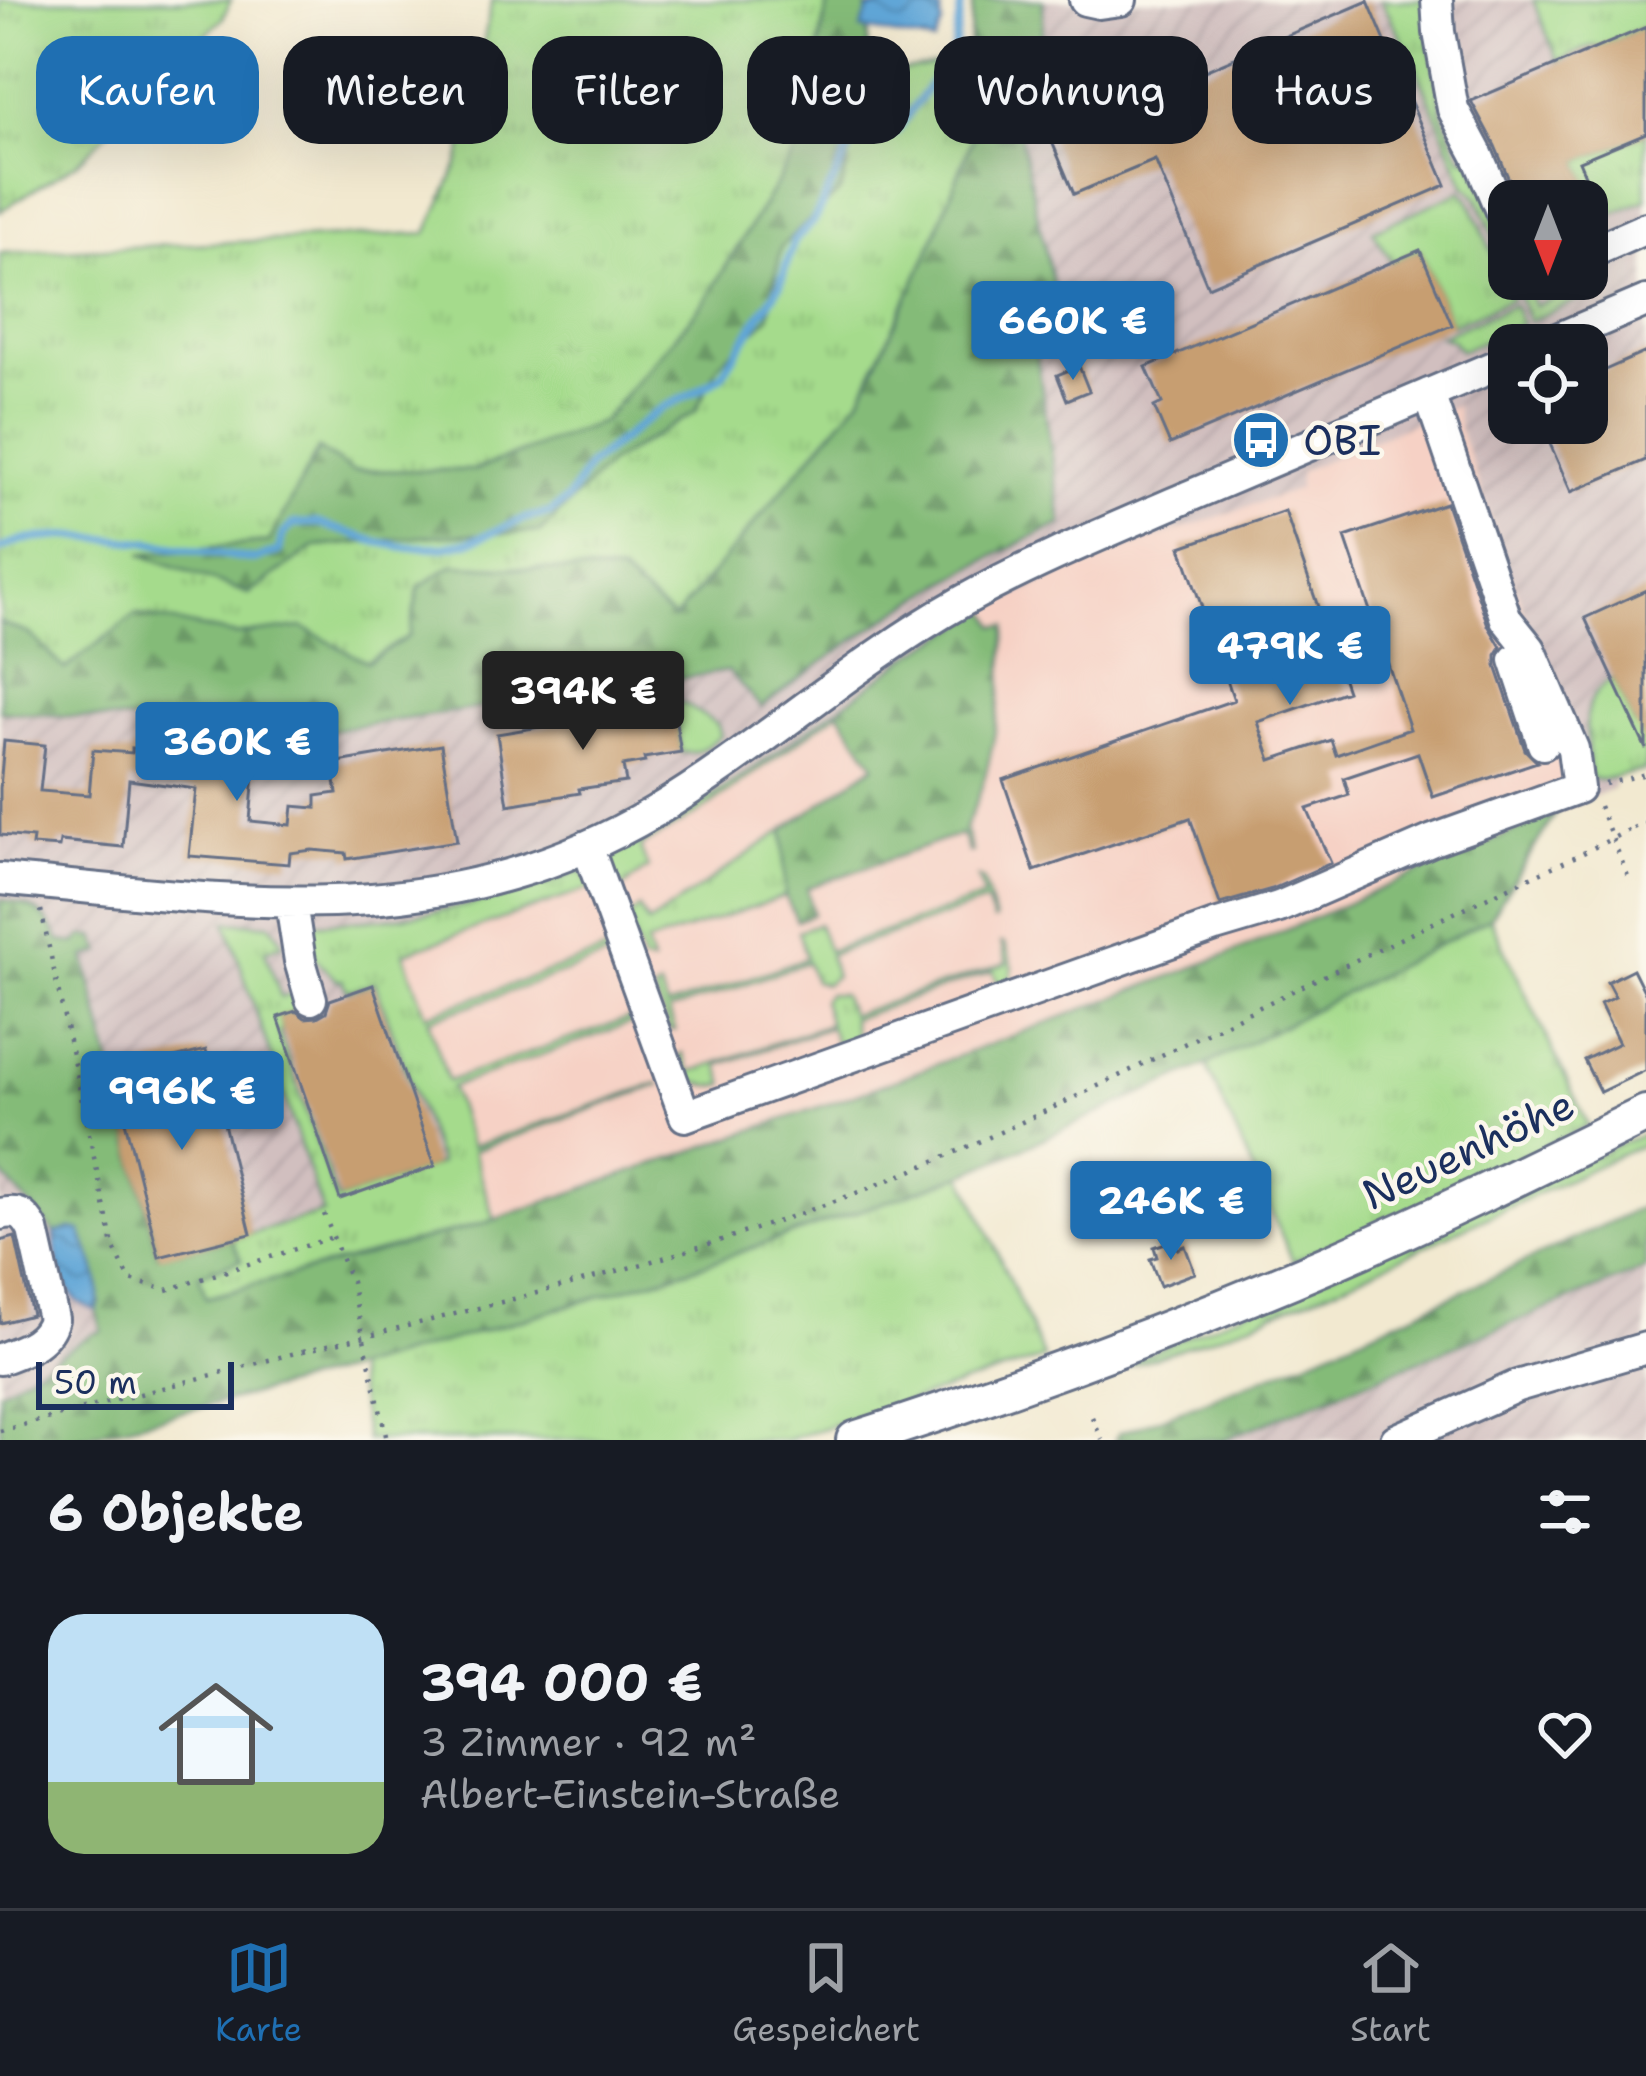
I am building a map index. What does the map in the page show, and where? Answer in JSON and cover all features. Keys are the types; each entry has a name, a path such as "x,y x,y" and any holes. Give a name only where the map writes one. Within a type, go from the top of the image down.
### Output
{"main road":[{"name":"Neuenhöhe","path":"855,1440 1080,1364 1274,1286 1486,1193 1646,1114"}],"street":[{"path":"1084,0 1121,0"},
{"path":"1437,0 1438,32 1453,109 1488,180"},
{"path":"1608,245 1646,228"},
{"path":"1592,324 1646,301"},
{"path":"0,879 291,903 360,902 453,889 508,875 587,846 651,814 899,640 983,590 1095,537 1488,369"},
{"path":"1430,394 1543,744"},
{"path":"587,846 685,1116 1279,907 1433,840 1578,788 1573,749 1530,649 1506,619"},
{"path":"291,903 311,999"},
{"path":"0,1214 27,1216 53,1318 52,1327 38,1342 0,1359"},
{"path":"1396,1440 1517,1386 1646,1348"}],"path":[{"path":"1578,788 1646,774"},
{"path":"1578,788 1595,795 1628,876"},
{"path":"0,1431 535,1294 767,1225 886,1181 1084,1093 1646,822"},
{"path":"34,883 113,1246 130,1280 167,1290 333,1237"},
{"path":"324,1214 351,1282 387,1440"},
{"path":"1092,1417 1102,1440"}],"shaded area":[{"path":"1043,0 1646,0 1646,770 1616,777 1613,788 1577,804 1566,784 1522,652 1532,634 1459,427 1456,405 1300,471 1298,489 1087,562 988,610 911,655 714,798 607,859 507,897 380,921 482,1225 205,1298 0,1391 0,711 305,734 728,671 760,706 913,599 1062,523 1035,343 1058,307 1022,144 1208,144 1208,36 1041,36"},
{"name":"OBI","path":"1457,404 1459,427 1532,634 1558,757 1577,804 1235,952 871,1089 482,1225 379,921 744,777 911,655 988,610 1087,562 1297,481 1300,471"},
{"path":"1646,1269 1646,1440 1222,1440"}],"green space":[{"path":"0,0 231,0 223,18 205,36 36,36 36,144 96,144 77,163 0,211"},
{"path":"492,0 829,0 821,36 747,36 747,144 798,144 796,151 705,301 602,422 475,470 352,471 249,594 314,547 540,532 611,462 695,412 718,364 769,317 781,247 841,189 852,144 910,144 910,70 934,65 934,144 970,144 928,254 860,398 673,620 620,573 453,565 419,587 409,636 366,662 302,628 236,635 136,614 65,669 30,634 0,623 0,253 427,233 463,144 508,144 508,36 485,36"},
{"path":"829,0 867,0 868,36 821,36"},
{"path":"973,0 1043,0 1041,36 970,36"},
{"path":"1381,0 1424,0 1442,112 1461,157 1470,158 1488,200 1488,223 1477,197 1465,185 1416,67 1416,36 1400,36"},
{"path":"1533,0 1646,0 1646,27 1558,61"},
{"path":"1646,133 1646,200 1608,215 1608,180 1587,180 1579,161"},
{"path":"798,144 852,144 841,190 781,247 769,317 719,364 695,412 611,462 540,532 314,547 249,594 141,554 269,542 318,449 352,471 475,470 602,422 705,301"},
{"path":"970,144 1022,144 1058,307 1035,343 1062,524 906,606 761,707 728,671 305,734 0,711 0,623 30,634 65,669 136,614 236,635 302,627 367,662 409,636 419,587 453,565 620,573 674,619 860,398 928,254"},
{"path":"1461,191 1488,243 1488,300 1510,300 1452,325 1420,250 1392,262 1373,231"},
{"path":"1520,300 1532,300 1535,306 1549,300 1580,300 1529,321"},
{"path":"1514,305 1522,324 1488,324 1488,339 1460,351 1452,340 1440,336"},
{"path":"988,610 996,626 1007,626 991,755 965,828 972,852 962,834 807,888 813,914 797,921 785,896 783,830 875,765 837,709 911,655"},
{"path":"1613,678 1635,725 1646,721 1646,770 1601,780 1589,778 1588,710 1600,688"},
{"path":"674,703 685,704 718,725 721,736 697,751 681,752"},
{"path":"837,709 702,811 640,847 648,868 617,887 607,859 696,808"},
{"path":"1556,813 1490,918 1206,1065 963,1175 688,1270 354,1369 69,1440 0,1440 0,1391 102,1331 96,1310 100,1303 71,1229 55,1233 0,1172 0,900 36,911 60,941 76,943 82,936 95,937 102,952 85,957 158,1256 232,1239 241,1260 199,1275 206,1298 482,1224 871,1089 1235,952"},
{"path":"783,830 785,896 646,944 652,963 643,962 627,919 639,908 648,924"},
{"path":"582,870 592,888 404,953 426,1015 612,949 614,955 428,1020 448,1081 636,1016 637,1021 451,1087 471,1147 660,1085 473,1151 495,1220 205,1298 198,1276 240,1260 232,1239 323,1213 226,922 270,924 282,941 265,951 281,997 300,991 306,1008 279,1017 283,1031 279,1033 337,1200 439,1164 375,982 347,991 343,980 338,981 313,956 309,923 448,909"},
{"path":"978,878 983,880 993,921 986,902 829,955 835,977 825,984 814,981 807,962 669,1011 675,1030 669,1030 654,992 660,988 667,1007 806,958 798,931 818,924 828,951 984,897"},
{"path":"1490,918 1588,1125 1293,1261 1206,1065"},
{"path":"1001,943 1013,967 1009,984 1000,990 993,971 852,1019 856,1038 841,1044 835,1042 830,1027 719,1065 725,1084 703,1084 683,1074 678,1056 683,1053 690,1072 829,1024 822,1000 827,994 842,994 851,1015 1007,963"},
{"path":"1646,1133 1646,1143 1339,1286 1119,1370 1118,1367"},
{"path":"963,1175 1044,1358 787,1440 366,1440 354,1369 688,1270"},
{"path":"1646,1205 1646,1269 1222,1440 1115,1440 1119,1433 1386,1326"}],"water":[{"path":"896,2 941,10 942,25 934,43 861,29 869,9"},
{"path":"81,1231 95,1270 96,1310 76,1299 59,1268 55,1233"}],"building":[{"path":"1368,1 1383,36 1286,36"},
{"path":"1646,27 1646,133 1579,161 1587,180 1509,180 1471,101"},
{"path":"1232,59 1232,144 1416,144 1416,114 1446,185 1208,287 1155,160 1074,194 1053,144 1208,144 1208,69"},
{"path":"1420,250 1452,325 1170,444 1154,407 1162,403 1146,367"},
{"path":"1646,352 1646,460 1571,492 1550,444 1608,444 1608,369"},
{"path":"1079,366 1089,391 1067,400 1057,375"},
{"path":"1446,503 1488,625 1501,647 1496,666 1525,750 1537,762 1433,797 1418,753 1344,778 1349,795 1307,809 1331,863 1272,889 1220,904 1190,818 1034,871 1003,780 1234,700 1181,547 1285,511 1347,691 1258,722 1271,760 1331,740 1336,755 1410,729 1345,537"},
{"path":"1646,590 1646,749 1585,618"},
{"path":"673,705 681,752 623,766 626,782 508,805 497,734"},
{"path":"4,741 45,745 40,791 89,795 93,750 132,753 132,748 255,762 250,821 291,825 293,806 316,808 316,796 337,793 332,763 441,745 457,841 347,859 346,853 290,853 289,864 189,856 196,789 129,780 123,847 60,841 59,847 32,845 33,838 0,835"},
{"path":"1633,969 1646,995 1646,1070 1600,1092 1584,1060 1619,1043 1600,1004 1615,997 1607,982"},
{"path":"373,985 435,1166 340,1199 278,1017 296,1011 305,1018 317,1017 326,1012 330,1000"},
{"path":"206,1050 251,1234 159,1257 113,1073"},
{"path":"15,1237 32,1315 0,1323 0,1241"},
{"path":"1174,1240 1178,1249 1185,1246 1195,1273 1160,1286 1150,1259 1157,1257 1154,1247"}],"waterway":[{"path":"0,549 22,540 65,536 148,542 254,560 279,551 282,536 293,524 317,523 404,547 443,547 550,513 568,499 589,465 660,409 721,376 780,285 794,241 813,222 850,148 862,135 881,139 896,132 954,51 962,0"}],"place":[{"name":"OBI","path":"1261,440"}]}
